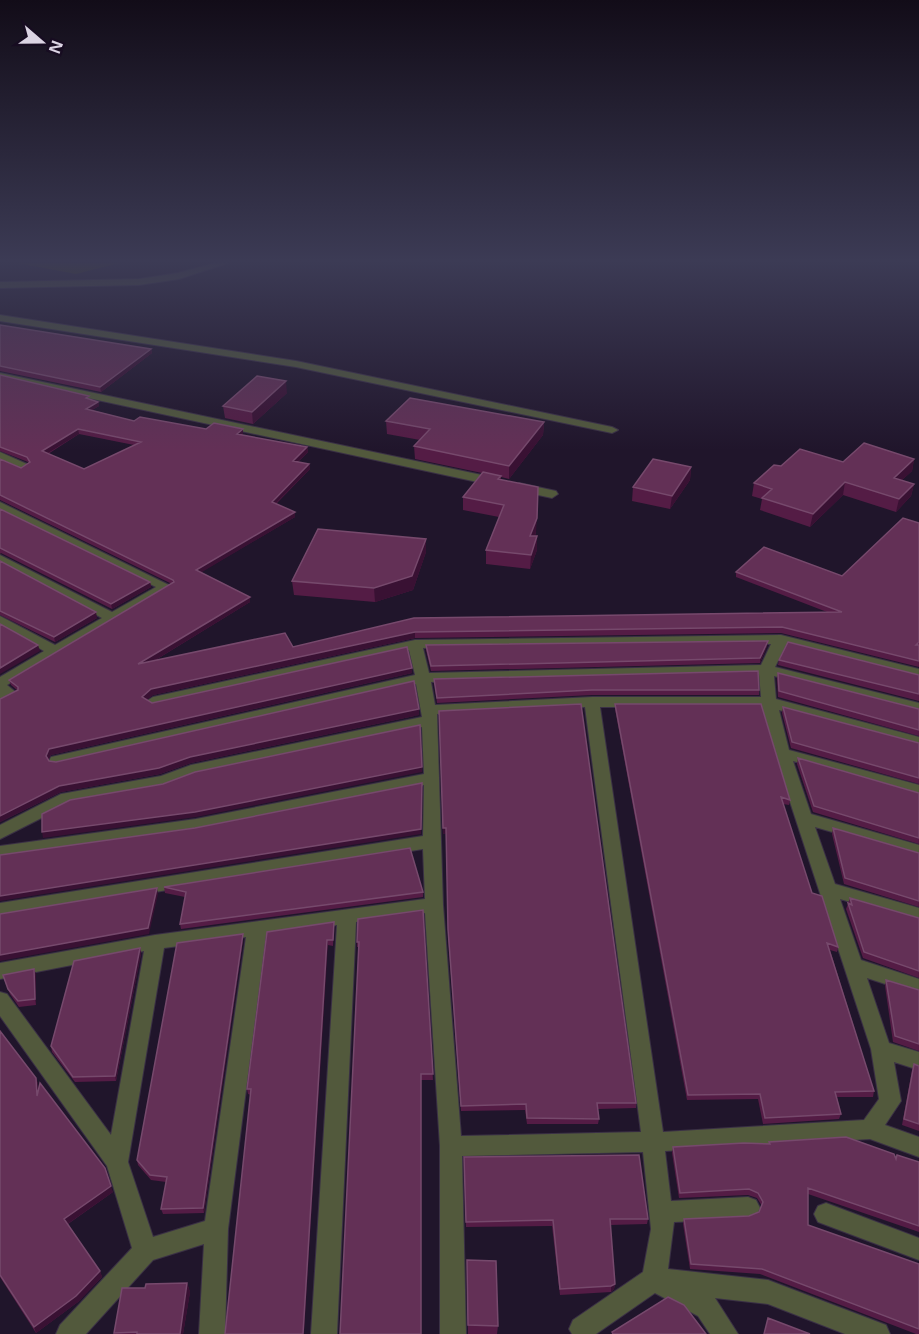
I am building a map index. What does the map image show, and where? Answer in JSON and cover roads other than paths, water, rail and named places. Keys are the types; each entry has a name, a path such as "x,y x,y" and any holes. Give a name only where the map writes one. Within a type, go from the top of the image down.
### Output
{"lane":[{"path":"47,325 296,364 612,430"},
{"path":"0,376 552,494"},
{"path":"0,456 22,467"},
{"path":"0,506 166,587 0,683"},
{"path":"0,559 113,618"},
{"path":"0,620 55,651"},
{"path":"781,639 766,669 769,702 782,753 881,1049 890,1101 870,1129"},
{"path":"153,702 415,644 781,639 919,674"},
{"path":"415,644 429,715 434,904 451,1146 453,1334"},
{"path":"57,761 423,678 766,669 919,708"},
{"path":"0,688 10,694 0,699"},
{"path":"592,702 663,1229 654,1279"},
{"path":"0,833 67,798 164,781 191,770 429,715 592,702 769,702 919,742"},
{"path":"782,753 919,791"},
{"path":"0,852 196,825 432,778"},
{"path":"805,818 919,851"},
{"path":"0,910 432,842"},
{"path":"827,888 919,915"},
{"path":"0,972 155,942 434,904"},
{"path":"324,1334 347,916"},
{"path":"212,1334 216,1228 257,929"},
{"path":"117,1162 155,942"},
{"path":"852,965 919,987"},
{"path":"0,1000 117,1162 145,1251"},
{"path":"881,1049 919,1061"},
{"path":"451,1146 653,1142 870,1129 919,1147"},
{"path":"661,1212 748,1208"},
{"path":"826,1214 919,1249"},
{"path":"69,1334 145,1251 216,1228"},
{"path":"654,1279 707,1307 725,1334"},
{"path":"578,1332 654,1279 768,1292 877,1334"}]}
